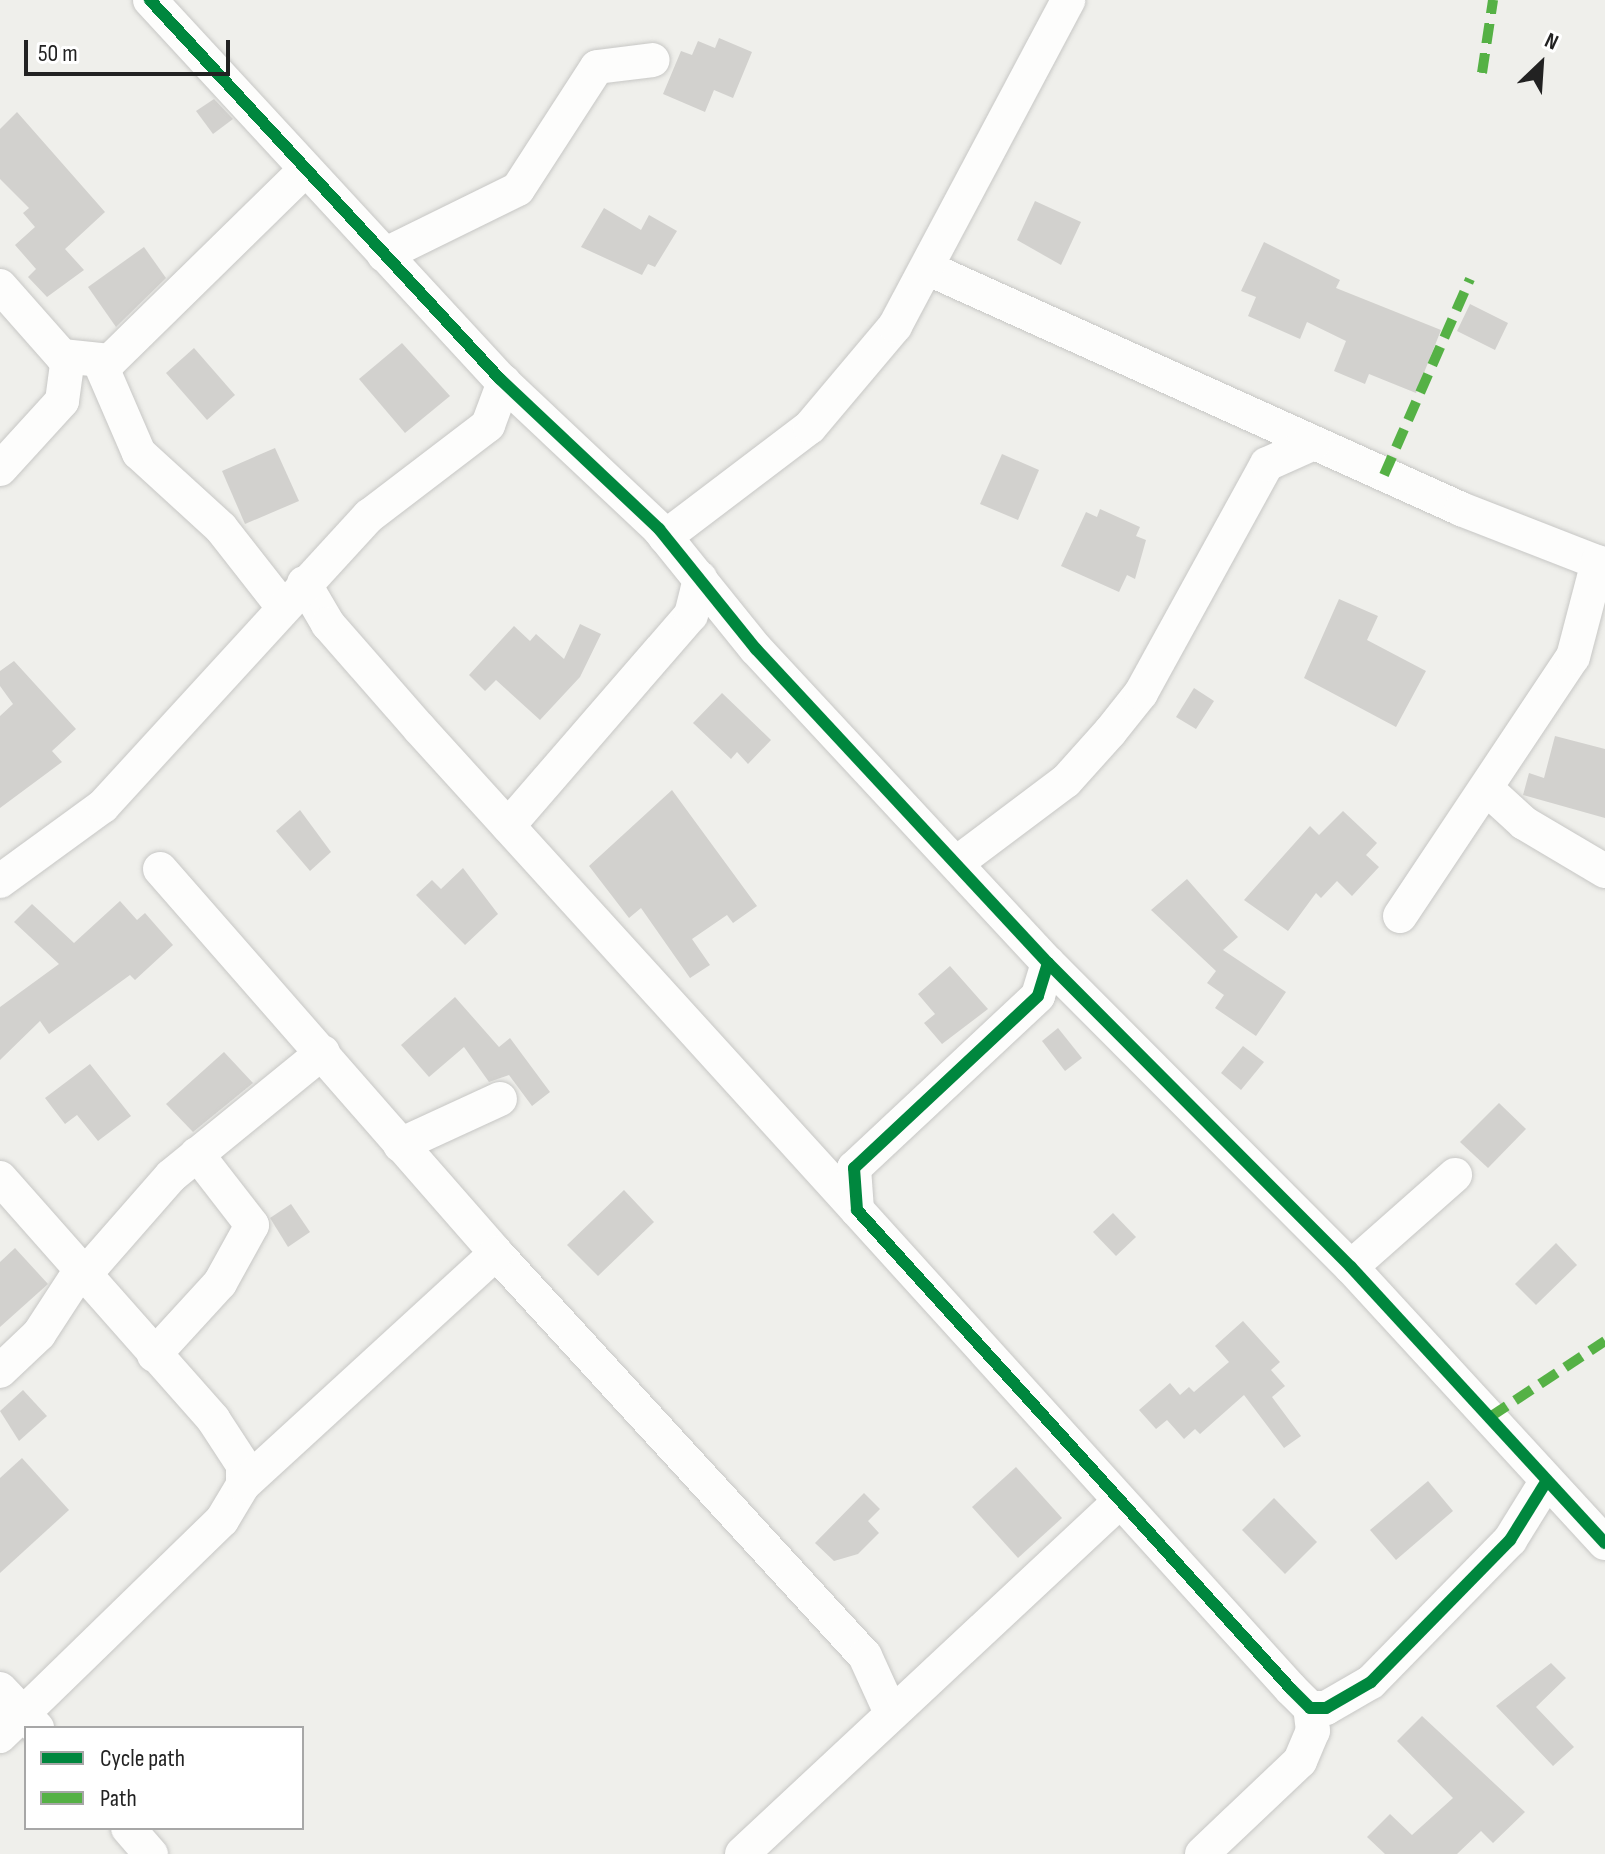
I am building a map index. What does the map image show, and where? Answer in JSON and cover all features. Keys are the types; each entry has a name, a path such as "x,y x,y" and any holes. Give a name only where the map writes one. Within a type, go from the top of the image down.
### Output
{"street":[{"path":"150,0 304,171 504,382 665,537 756,649 958,862 1048,963 1351,1267 1605,1543"},
{"path":"665,537 810,427 895,326 929,269 1021,79 1068,0"},
{"path":"384,255 518,189 597,67 653,60"},
{"path":"84,360 110,361 304,171"},
{"path":"929,269 1314,443 1602,563 1573,657 1489,791 1400,916"},
{"path":"0,286 84,360 139,453 328,624 1118,1503 1310,1708 1313,1731 1300,1761 1202,1854"},
{"path":"0,469 62,401 84,360"},
{"path":"0,881 103,806 369,516 488,425 504,382"},
{"path":"958,862 1066,781 1110,732 1141,693 1267,464 1314,443"},
{"path":"508,826 691,615 700,578"},
{"path":"1489,791 1524,823 1605,871"},
{"path":"160,869 496,1253 865,1656 891,1713"},
{"path":"857,1210 854,1168 1038,996 1048,963"},
{"path":"0,1371 39,1334 84,1270 197,1154 323,1052"},
{"path":"400,1145 500,1099"},
{"path":"154,1355 220,1283 252,1225 197,1154"},
{"path":"1351,1267 1455,1175"},
{"path":"0,1178 84,1270 234,1447 243,1485"},
{"path":"0,1689 20,1726 222,1520 243,1485 496,1253"},
{"path":"1310,1708 1341,1704 1417,1640 1519,1529 1546,1482"},
{"path":"742,1854 1118,1503"},
{"path":"130,1830 151,1854"}],"building":[{"path":"719,38 752,52 733,98 714,90 705,112 663,94 681,51 692,55 698,41 715,48"},
{"path":"214,99 233,119 213,134 196,111"},
{"path":"17,112 105,212 65,249 84,270 47,297 28,277 36,269 15,245 35,227 23,213 29,208 0,179 0,129"},
{"path":"1035,201 1081,222 1061,265 1017,240"},
{"path":"604,208 641,230 649,215 677,231 655,267 648,264 642,275 581,247"},
{"path":"1264,242 1340,280 1336,288 1441,330 1416,393 1369,374 1365,384 1334,371 1346,341 1307,322 1300,339 1248,316 1256,297 1241,291"},
{"path":"144,247 166,278 116,327 88,287"},
{"path":"1470,304 1508,323 1495,350 1457,331"},
{"path":"402,343 450,396 405,433 359,379"},
{"path":"194,348 235,395 207,420 166,373"},
{"path":"275,448 299,501 245,524 222,471"},
{"path":"1002,454 1039,470 1018,520 980,504"},
{"path":"1100,509 1140,527 1136,536 1146,540 1135,579 1127,575 1119,592 1061,566 1086,512 1097,517"},
{"path":"1339,599 1378,616 1367,640 1426,671 1396,727 1304,678"},
{"path":"580,624 601,634 580,677 540,720 496,680 485,691 469,675 514,626 530,641 536,634 564,659"},
{"path":"14,661 76,729 52,751 62,762 0,808 0,716 13,704 0,686 0,671"},
{"path":"1194,688 1214,701 1196,729 1176,717"},
{"path":"722,693 771,740 748,764 737,752 731,759 693,723"},
{"path":"1555,736 1605,749 1605,818 1523,795 1529,773 1544,778"},
{"path":"672,790 757,906 733,923 727,915 692,939 710,965 690,978 641,908 629,918 589,866"},
{"path":"300,810 331,852 310,871 276,831"},
{"path":"1343,811 1377,843 1366,855 1379,867 1352,896 1337,881 1321,898 1316,893 1288,931 1244,900 1310,826 1319,835"},
{"path":"463,868 498,914 465,945 416,895 432,880 441,889"},
{"path":"1187,879 1238,937 1223,950 1286,992 1256,1036 1215,1008 1224,995 1207,983 1216,971 1151,910"},
{"path":"120,901 137,920 145,913 173,945 135,980 130,975 49,1034 40,1021 0,1060 0,1007 59,964 14,922 32,904 74,943"},
{"path":"950,966 988,1009 942,1044 924,1023 935,1014 918,994"},
{"path":"455,997 499,1047 510,1038 550,1092 532,1106 509,1075 489,1082 464,1047 429,1077 401,1045"},
{"path":"1058,1028 1082,1058 1065,1071 1042,1041"},
{"path":"1243,1046 1264,1062 1241,1090 1221,1073"},
{"path":"224,1052 253,1083 193,1132 166,1104"},
{"path":"90,1064 131,1116 98,1141 77,1115 65,1124 45,1098"},
{"path":"1499,1103 1526,1129 1488,1168 1460,1142"},
{"path":"624,1190 654,1222 598,1276 567,1245"},
{"path":"291,1204 310,1232 288,1247 270,1218"},
{"path":"1113,1213 1136,1237 1116,1256 1093,1232"},
{"path":"1556,1243 1577,1265 1536,1305 1515,1284"},
{"path":"15,1248 48,1284 0,1327 0,1262"},
{"path":"1243,1321 1280,1362 1271,1370 1285,1386 1272,1397 1301,1436 1284,1448 1244,1395 1200,1434 1195,1429 1184,1439 1167,1420 1156,1429 1139,1410 1170,1383 1180,1395 1189,1387 1194,1392 1229,1362 1215,1346"},
{"path":"23,1390 47,1416 19,1441 0,1411"},
{"path":"22,1458 69,1510 0,1573 0,1478"},
{"path":"1016,1467 1062,1518 1018,1558 972,1507"},
{"path":"1428,1481 1453,1511 1396,1560 1370,1530"},
{"path":"864,1493 880,1509 868,1521 879,1533 858,1554 834,1561 815,1543"},
{"path":"1274,1498 1317,1542 1285,1574 1242,1530"},
{"path":"1551,1663 1566,1678 1536,1707 1574,1747 1553,1766 1496,1706"},
{"path":"1422,1716 1525,1812 1493,1843 1481,1831 1457,1854 1385,1854 1367,1837 1390,1814 1412,1835 1453,1798 1397,1741"}],"marked path":[{"path":"1482,73 1493,0"},
{"path":"1384,475 1470,279"},
{"path":"1490,1417 1605,1341"}],"cycle path":[{"path":"150,0 500,379 659,529 756,649 1048,963 1351,1267 1605,1543"},
{"path":"1048,963 1038,996 854,1168 857,1210 1291,1689 1310,1708 1326,1708 1371,1682 1510,1540 1546,1482"}]}
